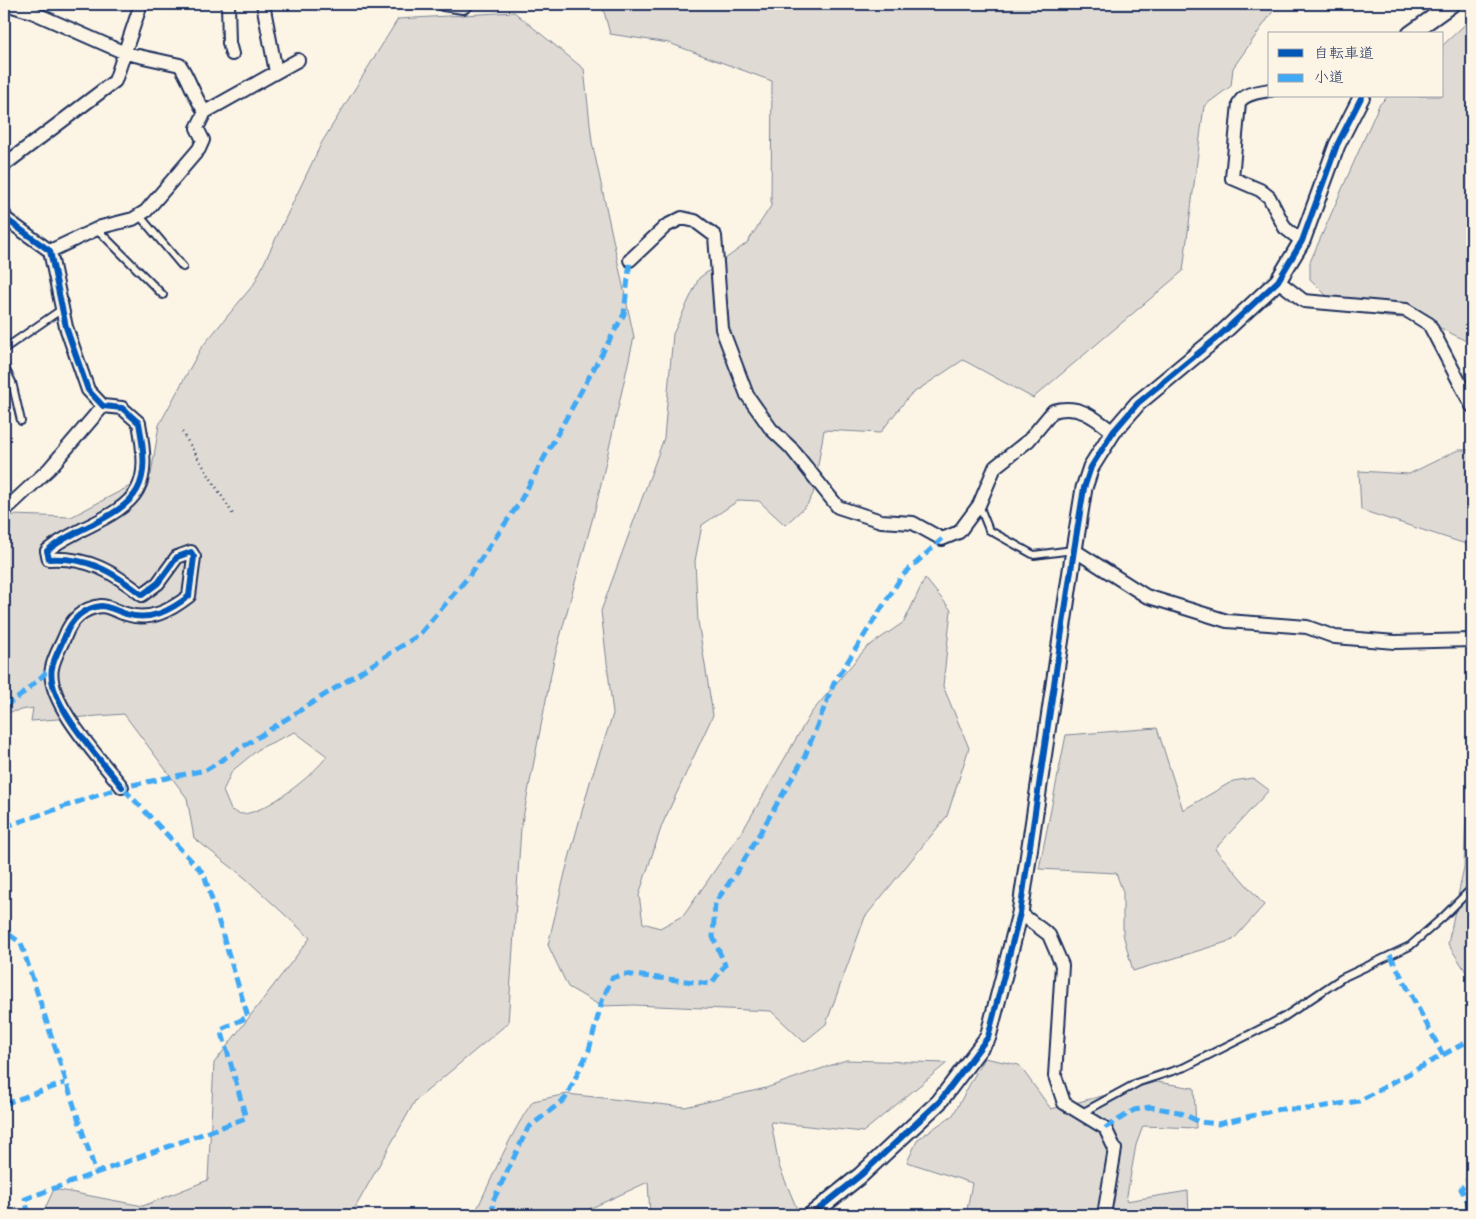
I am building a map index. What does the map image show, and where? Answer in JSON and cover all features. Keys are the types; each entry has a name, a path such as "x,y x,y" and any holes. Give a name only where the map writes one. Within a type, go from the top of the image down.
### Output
{"street":[{"path":"6,4 32,12 125,53 180,65 186,74 194,98 204,112"},
{"path":"4,165 115,81 141,4"},
{"path":"228,4 229,43 232,54"},
{"path":"264,4 276,72"},
{"path":"443,4 463,7 467,4"},
{"path":"1413,32 1452,4"},
{"path":"50,251 97,229 133,219 146,211 199,149 203,140 196,128 204,112 298,60"},
{"path":"1268,90 1241,98 1232,178 1269,196 1284,228 1302,241"},
{"path":"811,1215 861,1175 939,1102 988,1036 1020,913 1074,550 1084,488 1091,468 1113,432 1138,403 1219,336 1278,281 1302,241 1337,144 1361,98"},
{"path":"5,218 50,251 66,327 88,390 102,406 122,408 140,423 144,448 144,471 134,498 113,514 57,542 47,551 49,559 85,561 118,576 142,595 158,583 177,557 191,552 194,557 189,596 174,607 153,616 132,616 102,606 82,612 67,630 51,668 52,684 61,706 122,787"},
{"path":"630,260 666,226 682,218 695,221 715,236 722,329 747,395 771,428 791,448 838,507 881,521 913,523 942,540 959,532 979,505 995,468 1029,440 1053,411 1072,408 1089,413 1113,432"},
{"path":"1278,281 1304,302 1406,310 1429,324 1472,406"},
{"path":"4,510 66,451 102,406"},
{"path":"1074,550 1146,596 1226,621 1307,627 1334,637 1387,641 1472,640"},
{"path":"1020,913 1049,935 1062,965 1055,1076 1064,1103 1106,1128 1115,1148 1104,1215"}],"lane":[{"path":"139,215 183,267"},
{"path":"97,229 163,295"},
{"path":"4,349 62,309"},
{"path":"4,366 12,382 21,420"},
{"path":"979,505 989,530 1034,555 1074,550"},
{"path":"1082,1113 1139,1082 1185,1067 1284,1017 1342,978 1410,946 1443,918 1472,888"}],"path":[{"path":"182,432 234,516"}],"shaded area":[{"path":"602,4 1278,4 1233,68 1231,86 1204,106 1183,271 1033,398 963,360 910,395 880,433 824,430 813,494 807,505 785,525 759,501 739,500 702,525 695,561 698,621 713,715 662,825 639,895 643,923 660,928 684,915 746,825 811,713 866,648 904,622 925,578 951,610 943,686 969,748 947,816 865,917 826,1024 804,1042 771,1011 634,1005 601,1006 568,987 548,945 565,873 590,782 613,714 601,611 664,438 673,334 699,278 747,243 771,206 772,81 669,43 610,34"},
{"path":"514,12 584,69 592,142 634,337 596,506 554,659 521,828 508,1023 415,1101 351,1215 42,1215 54,1189 143,1206 208,1180 214,1063 310,938 244,877 194,838 187,798 124,714 31,721 33,708 4,713 4,519 12,515 71,517 151,475 159,425 201,348 254,284 322,142 398,19","holes":["295,732 327,756 312,773 276,800 252,812 242,814 231,810 223,791 232,771 260,748"]},
{"path":"1472,18 1472,344 1423,319 1386,317 1335,304 1310,279 1310,262 1379,105 1386,98 1444,98 1444,44"},
{"path":"1458,450 1472,450 1472,546 1361,510 1359,471 1409,474"},
{"path":"1157,728 1183,810 1233,781 1253,778 1269,790 1215,849 1264,905 1233,940 1133,971 1123,934 1123,892 1116,873 1039,869 1066,735"},
{"path":"1472,784 1472,981 1448,944 1464,867 1467,785"},
{"path":"984,1058 1019,1065 1051,1109 1157,1082 1194,1088 1196,1128 1143,1126 1136,1145 1126,1201 1188,1191 1189,1215 966,1215 972,1183 907,1162 918,1139 953,1115"},
{"path":"846,1060 947,1063 863,1132 771,1122 779,1166 797,1209 790,1215 650,1215 648,1182 576,1215 474,1215 509,1142 533,1101 567,1094 685,1107 766,1088"}],"marked path":[{"path":"4,827 122,787 206,770 419,635 469,576 518,505 624,314 630,260"},
{"path":"492,1215 493,1201 528,1128 565,1099 589,1050 602,1001 612,978 624,974 711,984 725,965 713,937 715,903 740,867 805,756 834,683 902,576 942,539"},
{"path":"4,706 19,697 51,668"},
{"path":"4,920 10,935 21,943 96,1173 246,1118 221,1029 248,1017 204,874 122,787"},
{"path":"4,799 9,825"},
{"path":"1390,955 1443,1055"},
{"path":"1105,1128 1134,1110 1150,1107 1179,1112 1200,1122 1218,1124 1280,1109 1308,1109 1359,1101 1472,1039"},
{"path":"4,1104 65,1083"},
{"path":"29,1215 25,1199 96,1173"},
{"path":"1472,1173 1461,1189 1468,1202 1472,1204"}],"cycle path":[{"path":"811,1215 861,1175 939,1102 988,1037 1020,913 1074,550 1084,488 1091,467 1113,432 1138,403 1219,336 1278,281 1302,241 1337,145 1361,98"},
{"path":"4,214 6,219 50,251 66,327 88,390 103,406 122,408 139,423 142,445 142,478 137,490 129,500 118,510 103,519 55,544 47,551 49,559 76,560 99,567 142,595 158,583 177,557 191,552 194,557 189,596 175,606 152,616 135,616 104,606 89,609 74,620 53,664 52,682 57,697 89,747 122,787"}]}
